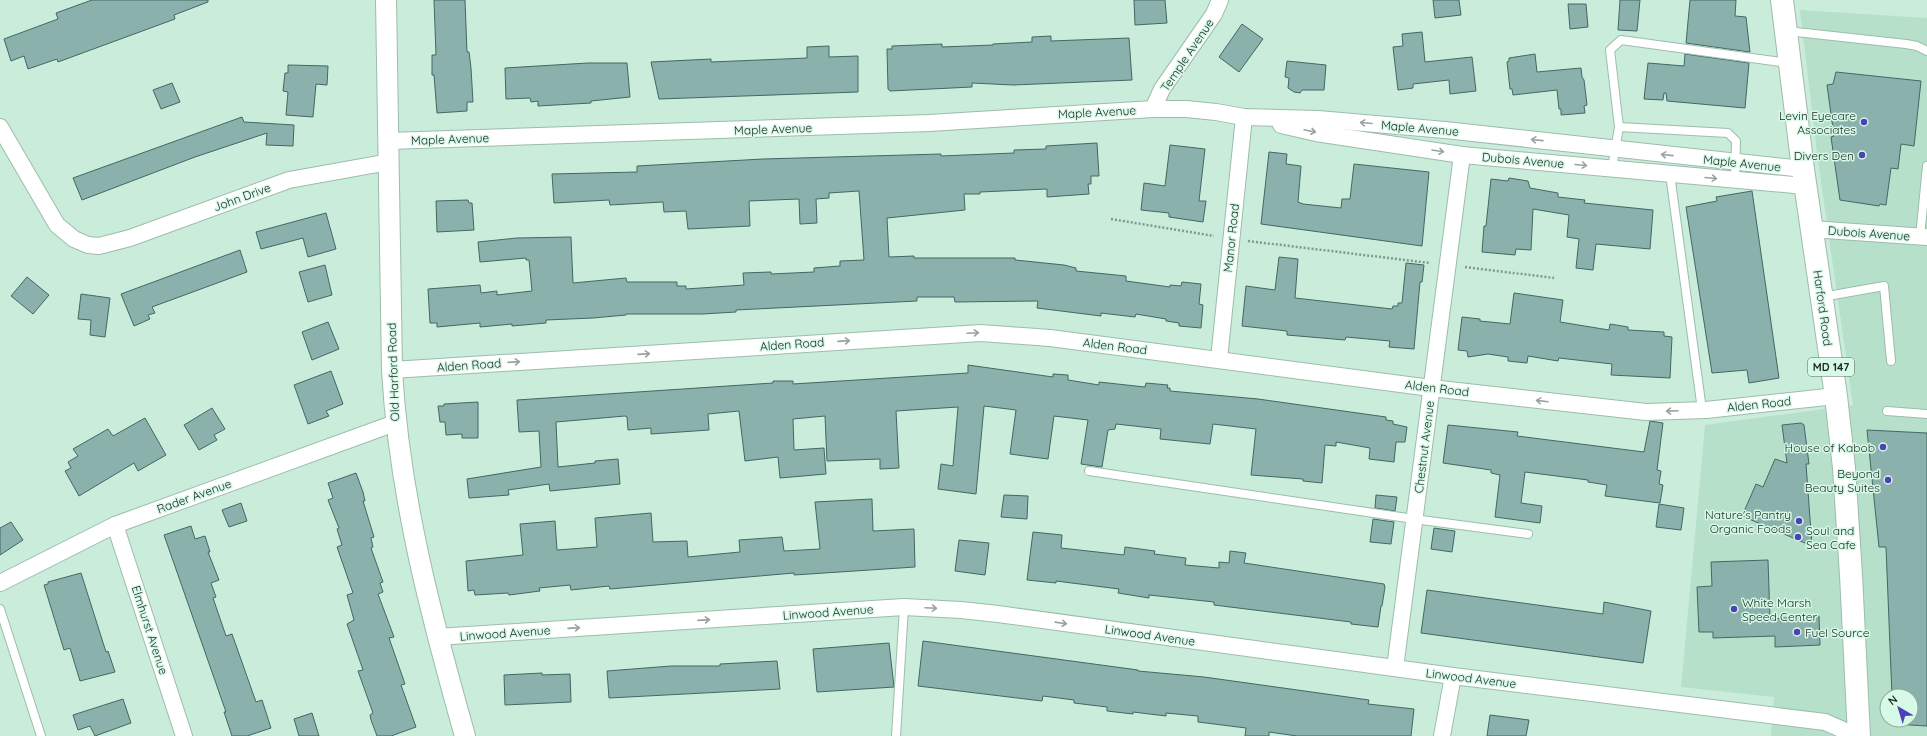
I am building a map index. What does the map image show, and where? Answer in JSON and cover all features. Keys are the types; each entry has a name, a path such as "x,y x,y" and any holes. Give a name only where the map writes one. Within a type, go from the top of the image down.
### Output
{"main road":[{"name":"Harford Road","path":"1782,0 1804,178 1836,396 1848,516 1858,736"}],"street":[{"name":"Old Harford Road","path":"386,0 392,370 395,423 411,519 438,637 465,736"},
{"name":"Temple Avenue","path":"1153,109 1162,89 1214,14 1220,0"},
{"name":"Maple Avenue","path":"388,141 882,124 1153,109 1201,110 1244,117 1318,119 1417,128 1735,162 1804,178"},
{"name":"Dubois Avenue","path":"1244,117 1316,133 1462,155 1735,180 1804,178"},
{"name":"Manor Road","path":"1219,359 1244,117"},
{"name":"John Drive","path":"0,127 57,225 74,239 88,245 99,246 130,238 289,180 389,162"},
{"path":"1415,148 1417,128"},
{"name":"Chestnut Avenue","path":"1395,668 1462,155"},
{"name":"Dubois Avenue","path":"1811,229 1924,237"},
{"name":"Alden Road","path":"392,370 981,333 1050,338 1431,388 1646,412 1702,410 1836,396"},
{"name":"Rader Avenue","path":"0,583 115,524 395,423"},
{"name":"Elmhurst Avenue","path":"115,524 184,736"},
{"name":"Linwood Avenue","path":"438,637 904,607 961,610 1453,676 1825,722 1858,736"},
{"path":"1442,736 1453,676"}],"lane":[{"path":"1786,31 1906,44 1917,46 1927,51"},
{"path":"1612,168 1619,127 1610,50 1621,40 1790,63"},
{"path":"1619,127 1728,133 1736,141 1735,180"},
{"path":"1924,237 1927,166"},
{"path":"1670,174 1702,410"},
{"path":"1821,297 1884,286 1890,360"},
{"path":"1887,411 1927,414"},
{"path":"1089,471 1414,519 1528,534"},
{"path":"896,736 904,607"},
{"path":"0,609 41,736"}],"path":[{"path":"1111,219 1231,238 1554,278"}],"shaded area":[{"path":"1800,10 1927,18 1927,736 1771,736 1774,697 1681,687 1705,425 1853,405 1818,161"}],"building":[{"path":"92,0 208,0 208,2 174,15 175,19 58,62 57,59 28,69 24,56 11,61 4,39 58,19 56,13"},
{"path":"434,0 465,0 467,52 469,52 471,68 473,102 467,102 467,111 437,113 434,75 432,75 432,55 436,55"},
{"path":"1134,0 1165,0 1167,23 1135,25"},
{"path":"1433,0 1459,0 1461,15 1435,18"},
{"path":"1620,0 1640,0 1637,31 1618,30"},
{"path":"1690,0 1736,0 1735,16 1746,17 1750,52 1686,43"},
{"path":"1568,4 1586,4 1588,27 1570,29"},
{"path":"1242,24 1263,39 1239,72 1219,57"},
{"path":"1422,32 1425,62 1472,57 1476,91 1450,94 1449,80 1413,84 1413,88 1398,90 1393,47 1403,46 1402,34"},
{"path":"1051,36 1051,41 1129,38 1132,80 1013,85 972,83 972,87 890,91 888,89 887,49 892,49 892,46 942,44 942,47 993,45 1032,42 1032,37"},
{"path":"829,46 829,57 858,56 858,92 659,99 651,62 711,59 711,62 807,58 807,47"},
{"path":"1535,54 1537,72 1581,68 1587,105 1584,106 1585,113 1561,115 1557,90 1513,95 1512,89 1510,89 1507,62 1509,61 1509,58"},
{"path":"1685,54 1749,63 1745,108 1667,101 1666,93 1664,93 1663,100 1644,99 1648,63 1684,66"},
{"path":"1287,61 1326,65 1324,90 1302,90 1300,93 1294,92 1288,88 1289,78 1285,77"},
{"path":"588,63 627,63 630,97 591,101 591,103 538,106 538,101 531,102 530,98 506,99 505,68"},
{"path":"288,65 328,66 327,85 316,84 313,117 286,115 288,92 283,91 285,73 288,73"},
{"path":"1836,72 1921,81 1914,146 1901,144 1898,169 1891,168 1886,205 1880,204 1879,206 1840,200 1831,137 1834,136 1827,85 1833,84"},
{"path":"172,83 180,102 161,109 153,90"},
{"path":"242,117 244,122 294,125 293,146 266,145 267,133 195,157 82,200 73,178"},
{"path":"1097,143 1099,176 1091,176 1091,184 1088,184 1089,194 1047,197 1047,189 980,192 980,194 964,194 965,210 887,218 889,257 1015,258 1015,260 1064,265 1076,268 1076,271 1126,276 1126,281 1170,287 1170,285 1181,286 1182,282 1201,284 1199,304 1203,305 1201,328 1179,326 1179,323 1166,321 1166,319 1136,314 1135,317 1101,313 1101,316 1037,308 1038,301 955,302 954,297 917,297 917,301 736,310 736,312 703,314 626,314 593,318 546,320 546,323 512,326 512,324 480,327 480,323 437,327 437,323 430,323 428,289 480,285 481,293 497,291 497,295 532,291 529,260 526,260 526,258 480,262 478,242 517,238 571,237 573,283 626,278 627,282 677,282 677,286 686,286 686,289 744,285 743,273 771,272 771,274 814,272 814,268 840,266 840,261 864,260 859,191 829,193 829,198 816,199 817,223 800,224 799,199 749,201 750,226 688,229 686,211 664,212 663,202 610,205 609,200 554,203 552,174 637,172 637,166 763,159 941,154 941,156 1014,153 1014,150 1046,149 1046,146"},
{"path":"1170,145 1205,149 1199,201 1206,201 1203,222 1169,217 1169,213 1141,210 1144,183 1165,186"},
{"path":"1269,152 1287,154 1286,164 1301,166 1298,202 1303,204 1341,208 1342,199 1350,199 1354,164 1429,172 1422,246 1261,224"},
{"path":"1509,178 1528,181 1530,188 1558,193 1558,197 1585,200 1584,203 1653,210 1650,249 1596,244 1593,270 1576,268 1579,239 1567,237 1569,215 1533,209 1531,250 1516,249 1515,255 1482,252 1491,179 1508,181"},
{"path":"1752,191 1779,378 1749,383 1747,370 1712,373 1686,207 1717,201 1716,197"},
{"path":"468,200 469,203 472,203 474,230 437,232 436,201"},
{"path":"326,213 336,249 308,257 303,238 261,249 256,232"},
{"path":"240,250 247,272 152,307 155,313 148,315 150,319 134,326 121,294"},
{"path":"1279,257 1298,259 1295,298 1392,309 1393,306 1398,306 1398,303 1402,303 1406,263 1424,265 1422,282 1420,282 1414,349 1389,347 1390,341 1346,337 1345,340 1287,335 1287,331 1242,326 1246,286 1275,290"},
{"path":"325,265 332,295 308,302 299,272"},
{"path":"27,277 49,295 33,314 11,296"},
{"path":"1514,293 1563,300 1560,322 1609,330 1610,324 1628,327 1628,330 1664,332 1664,336 1672,337 1670,378 1611,375 1612,364 1559,358 1558,361 1528,356 1527,363 1508,361 1508,357 1488,354 1468,357 1467,351 1458,350 1462,317 1480,319 1480,321 1510,324"},
{"path":"81,294 110,298 105,337 90,335 91,320 78,319"},
{"path":"328,322 339,349 312,360 302,332"},
{"path":"968,365 1053,377 1053,374 1068,375 1068,380 1099,385 1099,382 1145,387 1146,383 1168,385 1167,388 1170,388 1170,391 1258,399 1386,417 1386,420 1393,421 1393,424 1407,427 1405,442 1396,442 1394,462 1369,459 1370,448 1336,442 1336,446 1325,445 1322,483 1303,481 1303,479 1251,475 1256,429 1213,424 1210,444 1160,439 1161,429 1116,424 1115,429 1108,430 1102,467 1081,464 1088,420 1054,416 1048,459 1032,457 1010,454 1016,410 984,406 976,494 938,489 941,464 953,466 958,407 896,411 899,468 880,469 880,459 827,461 825,416 793,419 794,450 824,448 826,474 780,478 778,457 745,461 739,411 708,414 709,430 651,434 651,428 628,430 627,417 625,416 556,422 558,467 618,459 620,484 550,491 549,484 508,490 509,495 469,498 467,479 541,467 539,431 519,432 517,400 773,383 773,381 793,381 793,384 968,373"},
{"path":"331,371 343,404 326,411 329,416 308,424 294,385"},
{"path":"478,402 478,438 462,438 462,434 446,435 445,422 440,422 438,406 444,406 444,404"},
{"path":"212,408 225,429 214,435 217,440 199,450 184,425"},
{"path":"145,418 166,455 138,471 134,463 79,496 65,471 71,468 68,462 78,456 73,449 108,429 113,436"},
{"path":"1650,421 1663,423 1657,470 1661,471 1659,484 1663,485 1660,503 1605,496 1607,485 1588,482 1588,480 1525,472 1521,503 1542,506 1540,523 1495,517 1500,475 1491,473 1491,470 1443,463 1448,425 1518,432 1517,436 1644,452"},
{"path":"1801,423 1804,425 1809,464 1806,464 1812,546 1742,516 1756,484 1763,487 1775,459 1787,463 1782,425"},
{"path":"1867,430 1927,433 1927,726 1919,726 1919,688 1892,688 1886,547 1879,547"},
{"path":"356,473 363,492 365,501 363,501 374,537 371,538 373,547 371,548 383,582 380,583 383,592 378,594 394,637 389,638 405,684 401,685 416,727 391,736 377,736 371,720 370,715 373,713 358,671 363,670 347,624 354,620 347,595 353,593 337,547 342,545 337,529 339,528 328,500 333,498 328,483"},
{"path":"1004,495 1028,496 1027,519 1001,517"},
{"path":"1376,495 1397,497 1395,511 1375,508"},
{"path":"872,499 873,531 914,529 915,567 794,575 794,573 610,589 609,586 571,590 570,585 539,588 540,591 509,595 508,593 475,595 474,590 468,591 466,561 523,555 520,524 555,521 557,550 597,547 595,518 651,513 653,542 687,541 688,557 740,552 739,540 782,537 784,551 820,549 815,502"},
{"path":"241,503 247,521 229,527 222,510"},
{"path":"1659,504 1684,508 1681,530 1656,527"},
{"path":"1373,519 1394,522 1391,544 1370,542"},
{"path":"11,522 23,540 0,555 0,528"},
{"path":"191,526 195,539 205,536 210,552 208,552 219,580 211,583 216,597 213,598 226,636 232,634 256,702 262,700 271,728 247,736 232,736 224,712 226,712 164,535"},
{"path":"1434,528 1455,531 1452,552 1431,549"},
{"path":"1033,532 1062,535 1061,548 1124,555 1125,547 1155,551 1154,554 1186,558 1185,565 1219,568 1219,562 1229,563 1230,551 1246,553 1244,563 1384,584 1385,587 1378,627 1351,624 1351,622 1214,605 1214,602 1149,595 1149,598 1118,593 1119,589 1056,581 1056,583 1027,580"},
{"path":"959,540 989,543 985,575 955,571"},
{"name":"White Marsh Speed Center","path":"1768,560 1770,619 1819,616 1820,645 1775,647 1775,636 1713,638 1713,632 1699,632 1697,587 1712,586 1711,562"},
{"path":"81,573 106,652 108,651 115,672 80,681 70,648 64,650 44,585 48,584 48,582"},
{"path":"1427,590 1603,614 1604,602 1651,611 1643,663 1421,633"},
{"path":"923,641 1138,671 1204,677 1369,700 1368,704 1414,709 1411,736 1297,736 1269,732 1269,736 1245,736 1246,728 1198,722 1198,716 1166,713 1166,716 1133,712 1133,714 1107,711 1107,707 1074,703 1074,700 1043,696 1042,701 918,686"},
{"path":"889,643 894,687 817,692 813,649"},
{"path":"777,661 780,689 609,698 607,671 671,666 720,666 720,664"},
{"path":"542,673 542,675 570,674 571,702 505,705 504,675"},
{"path":"123,699 131,723 95,736 90,726 78,730 73,715"},
{"path":"312,713 319,736 299,736 294,719"},
{"path":"1490,715 1529,720 1526,736 1487,736"}],"place":[{"name":"Levin Eyecare Associates","path":"1864,122"},
{"name":"Divers Den","path":"1862,155"},
{"name":"House of Kabob","path":"1883,447"},
{"name":"Beyond Beauty Suites","path":"1888,480"},
{"name":"Nature's Pantry Organic Foods","path":"1799,521"},
{"name":"Soul and Sea Cafe","path":"1798,537"},
{"name":"White Marsh Speed Center","path":"1734,609"},
{"name":"Fuel Source","path":"1797,632"}]}
